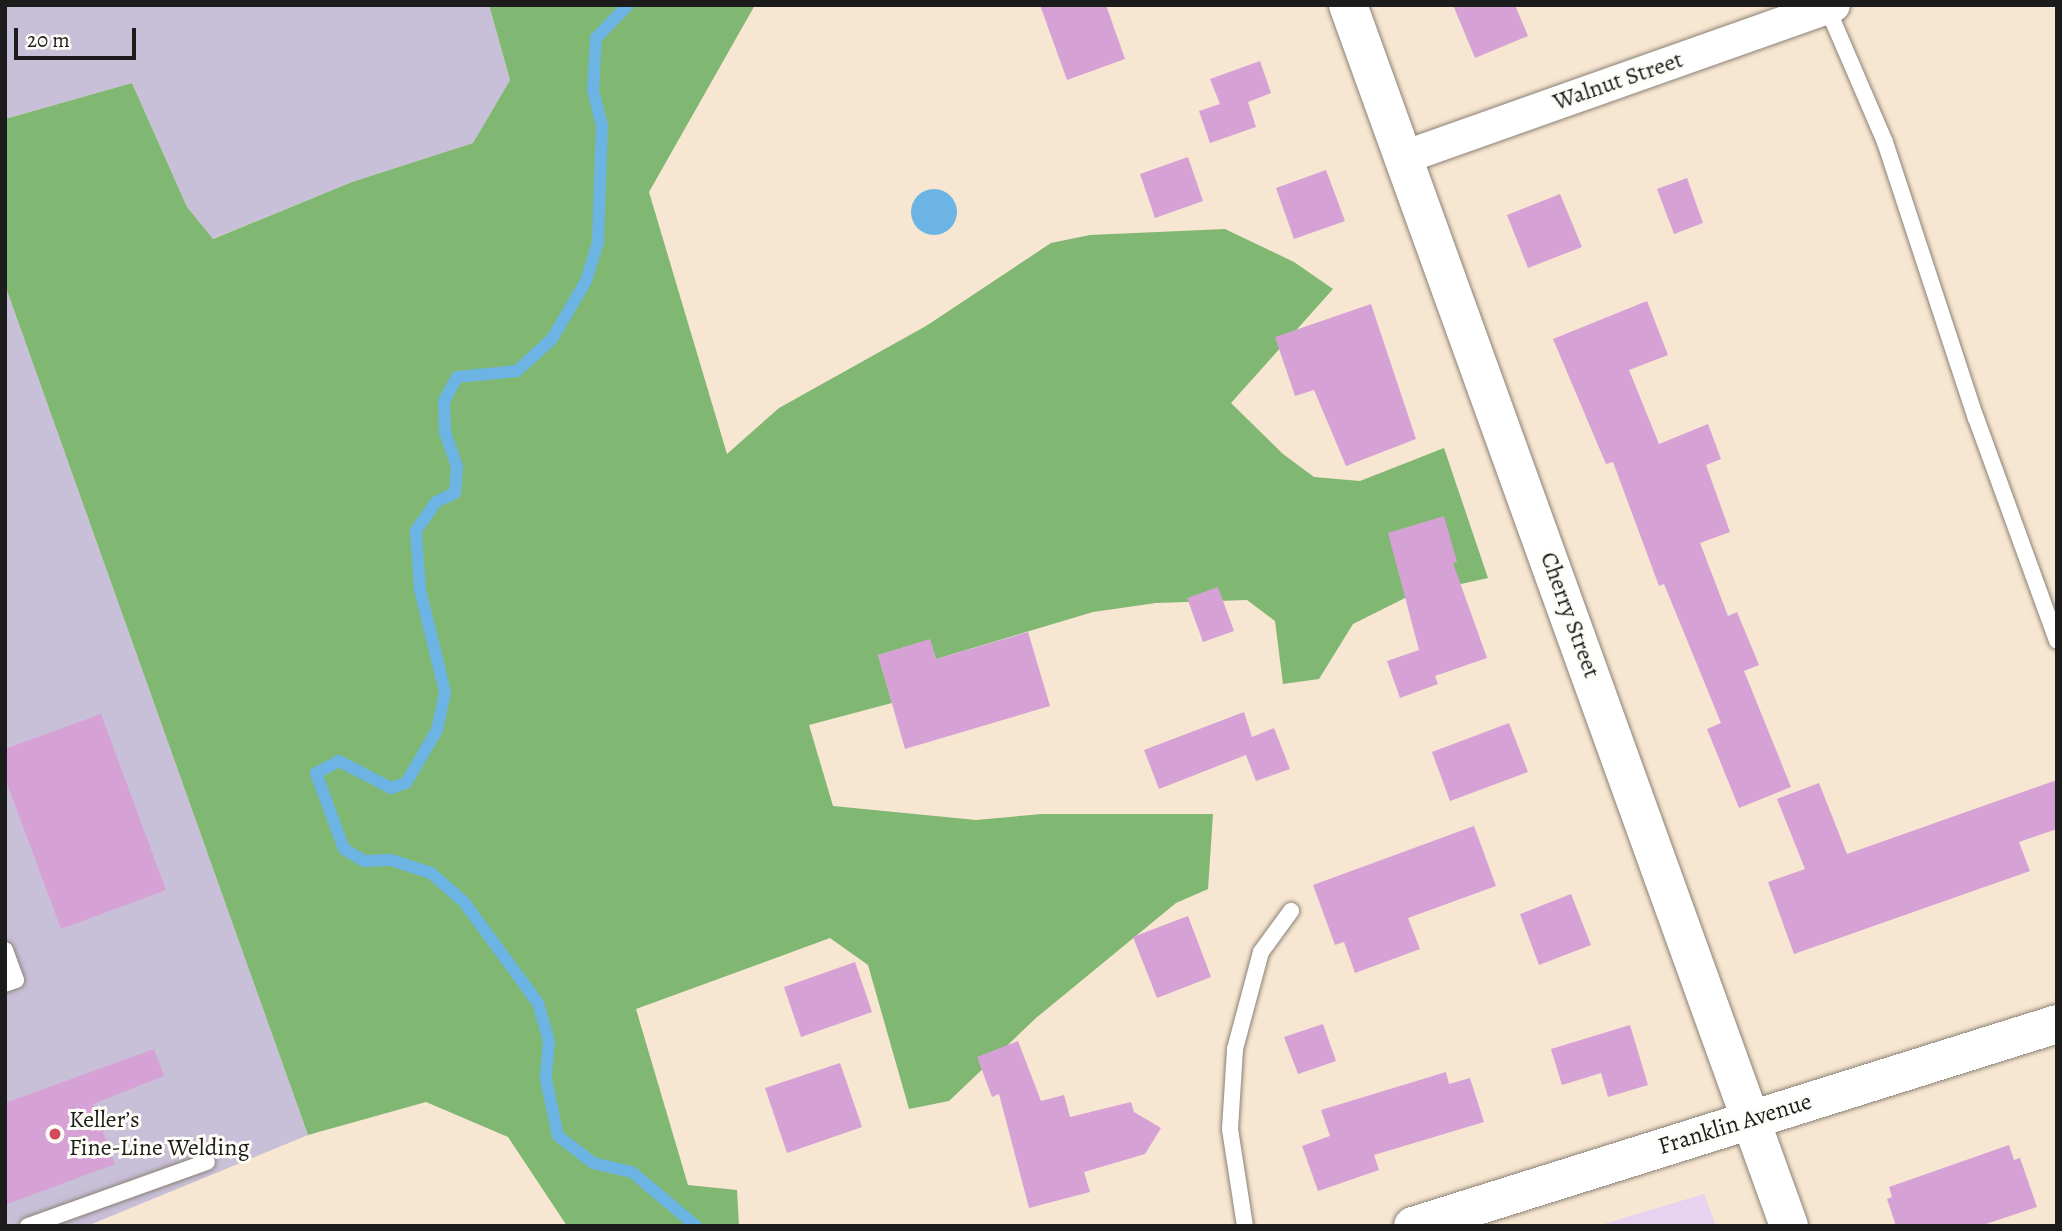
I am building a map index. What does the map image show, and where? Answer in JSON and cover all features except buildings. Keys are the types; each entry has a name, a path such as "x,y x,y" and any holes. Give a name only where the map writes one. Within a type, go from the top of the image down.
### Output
{"street":[{"name":"Cherry Street","path":"1348,5 1789,1226"},
{"name":"Walnut Street","path":"1403,157 1829,6"},
{"name":"Franklin Avenue","path":"1413,1226 2057,1024"}],"lane":[{"path":"1829,6 1885,142 1976,418 2057,641"},
{"path":"1245,1226 1230,1129 1235,1049 1261,952 1291,911"},
{"path":"5,950 16,980 5,984"},
{"path":"28,1226 207,1162"}],"shaded area":[{"path":"5,5 489,5 510,80 473,143 352,182 212,239 187,207 132,83 5,119"},
{"path":"5,285 308,1135 87,1226 5,1226"},
{"path":"1704,1194 1716,1226 1597,1226"}],"green space":[{"path":"489,5 755,5 649,192 727,454 779,408 926,326 1051,243 1090,235 1225,229 1294,262 1333,289 1231,403 1283,454 1314,477 1360,481 1444,448 1488,578 1411,595 1353,624 1319,679 1283,684 1275,621 1247,600 1156,603 1093,612 936,659 930,640 878,655 892,703 809,725 833,806 976,820 1042,814 1213,814 1208,889 1176,903 1036,1018 949,1101 909,1109 868,965 830,938 636,1009 688,1185 737,1190 739,1226 567,1226 508,1137 426,1102 308,1135 5,285 5,119 132,83 187,207 213,239 352,182 473,143 510,80"}],"water":[{"path":"934,189 943,190 950,196 956,203 956,221 950,228 943,234 934,235 925,234 918,228 912,221 911,212 912,203 918,196 925,190"}],"waterway":[{"path":"628,5 596,38 593,90 602,125 598,242 586,281 552,339 517,371 457,377 444,401 445,432 457,466 455,493 436,502 416,531 420,590 445,692 437,730 406,783 391,788 339,761 316,773 344,849 364,861 391,860 431,873 464,902 538,1003 549,1041 546,1079 558,1136 593,1163 632,1172 696,1226"}],"place":[{"name":"Keller’s Fine-Line Welding","path":"55,1134"}]}
